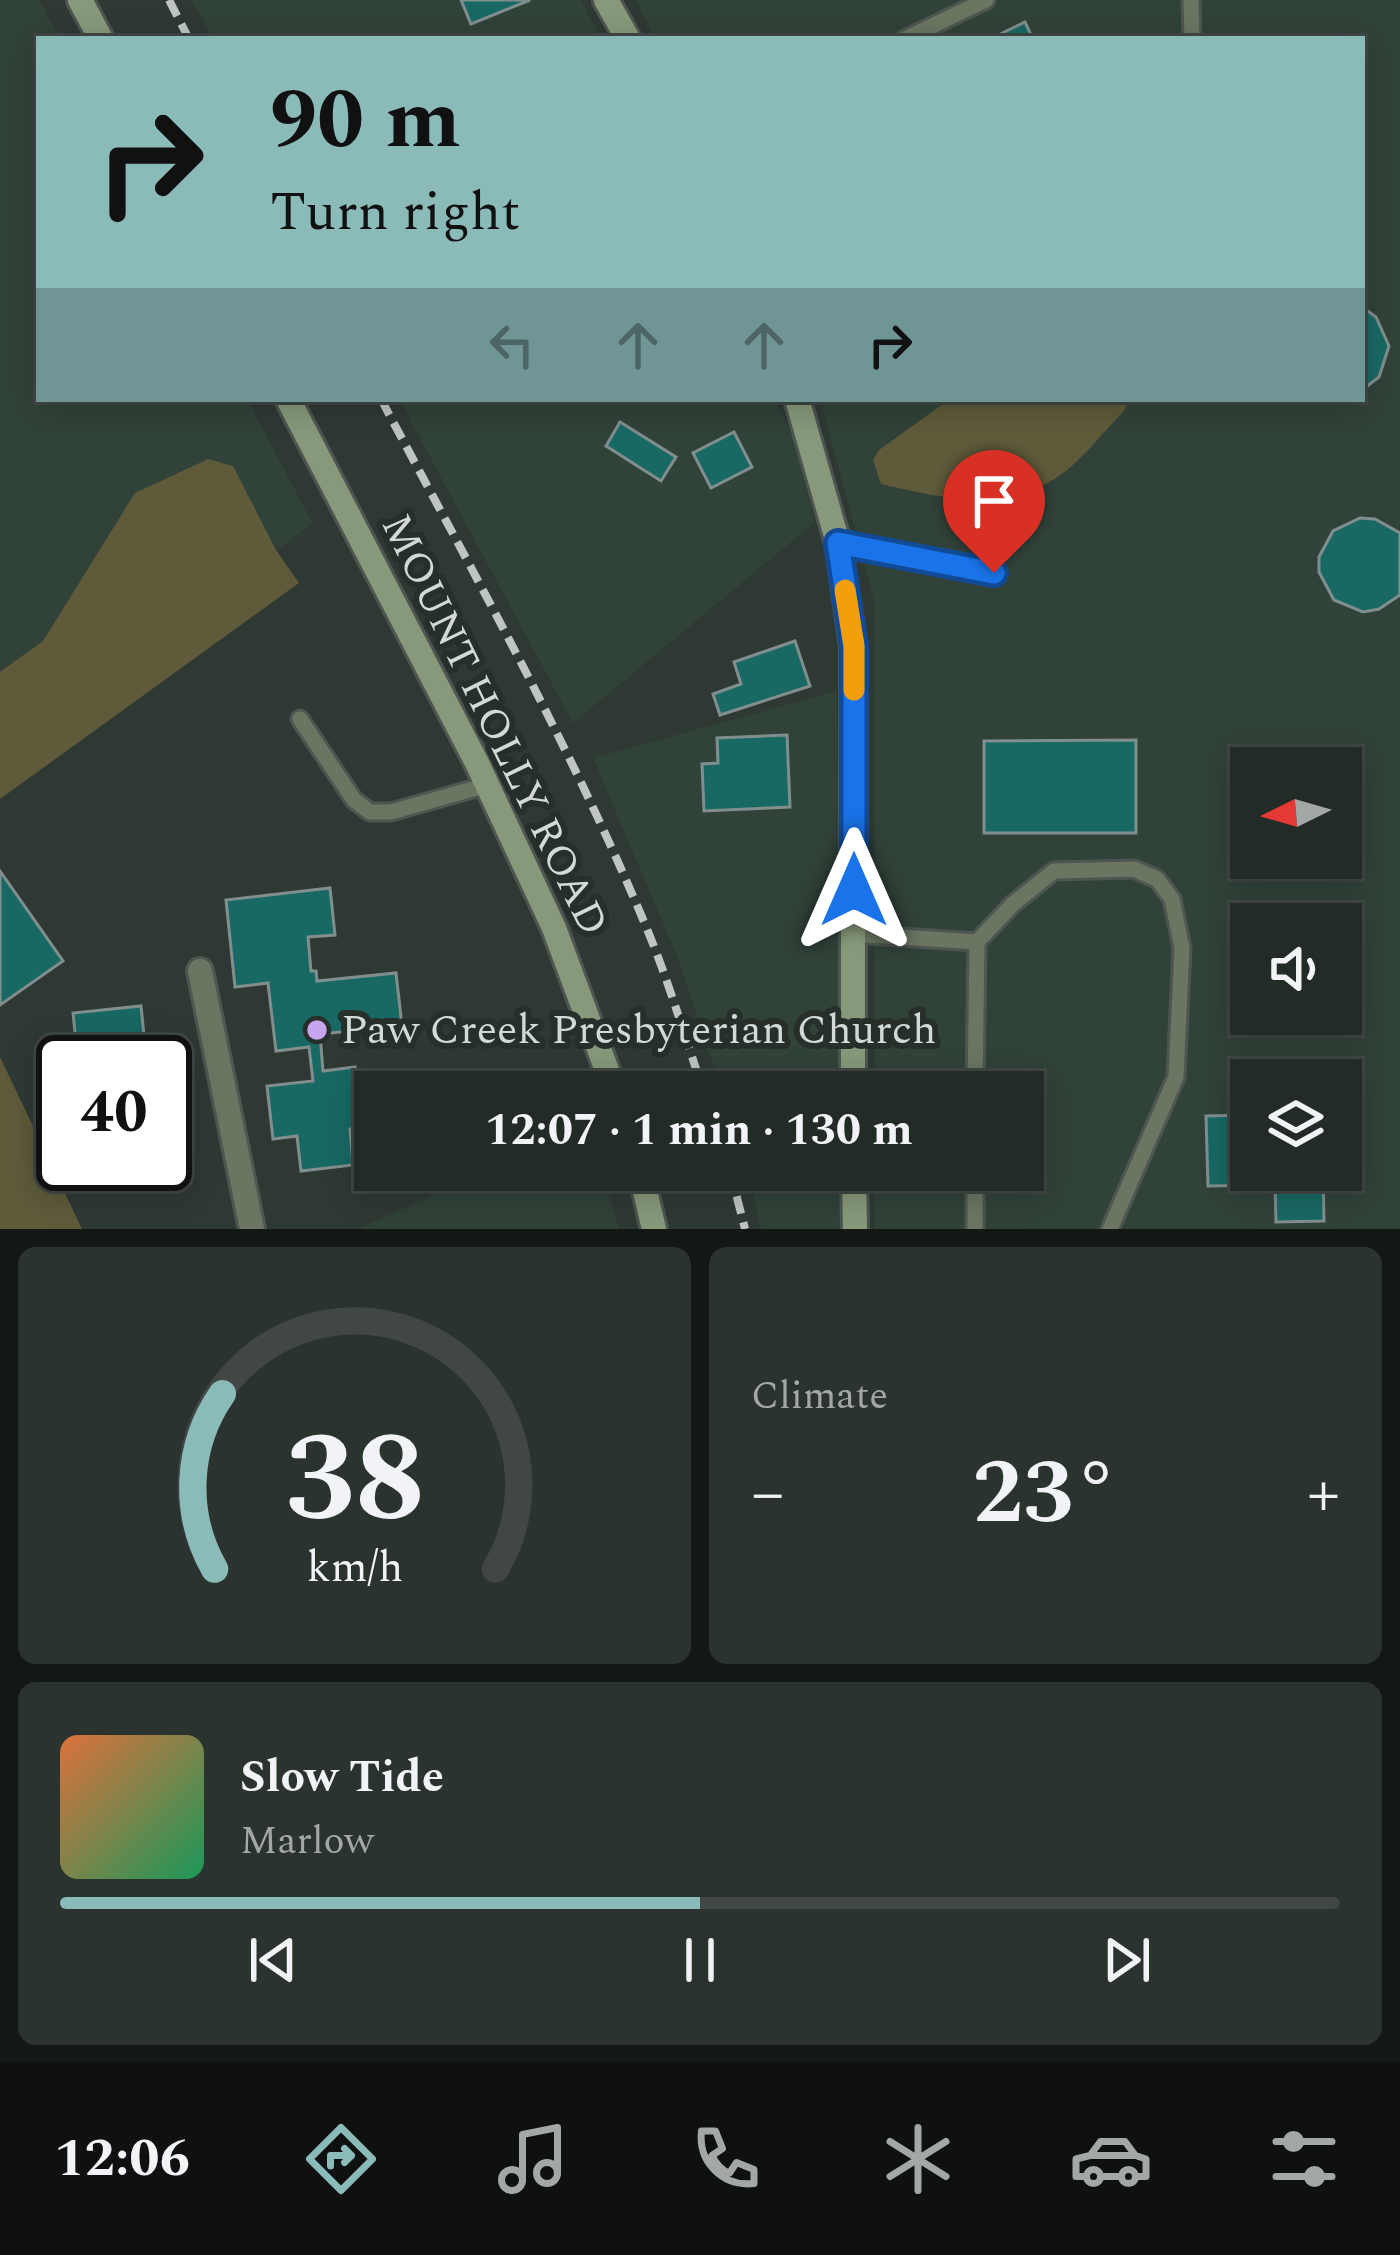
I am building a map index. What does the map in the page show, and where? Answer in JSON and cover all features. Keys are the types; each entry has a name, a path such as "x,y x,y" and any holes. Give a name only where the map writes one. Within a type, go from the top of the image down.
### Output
{"street":[{"path":"80,0 98,36"},
{"path":"606,0 626,36"},
{"name":"MOUNT HOLLY ROAD","path":"290,402 487,785 554,928 607,1071"},
{"path":"797,402 838,543 854,646 854,1071"},
{"path":"200,970 252,1229"},
{"path":"645,1191 655,1229"},
{"path":"854,1191 855,1229"}],"lane":[{"path":"911,36 986,0"},
{"path":"1192,0 1192,36"},
{"path":"838,543 994,573"},
{"path":"299,719 355,800 370,812 391,812 487,785"},
{"path":"976,1071 976,942 1054,871 1134,869 1157,879 1172,899 1182,948 1176,1077 1109,1229"},
{"path":"854,934 976,942"},
{"path":"974,1229 975,1191"}],"shaded area":[{"path":"0,0 39,0 58,36 36,36 36,402 249,402 313,524 0,743"},
{"path":"192,0 581,0 599,36 211,36"},
{"path":"636,0 1400,0 1400,1229 874,1229 875,1191 1044,1191 1044,1071 875,1071 874,600 821,402 1365,402 1365,36 654,36"},
{"path":"401,402 776,402 793,437 815,522 573,723"},
{"path":"946,402 1128,402 1074,464 1056,478 1014,496 970,499 881,484 873,460 879,450"},
{"path":"208,459 233,466 276,550 299,583 0,799 0,672 43,641 135,493"},
{"path":"837,691 840,1071 715,1071 680,963 593,758"},
{"path":"0,1057 36,1133 36,1191 64,1191 82,1229 0,1229"},
{"path":"442,1191 607,1191 619,1229 358,1229"},
{"path":"752,1191 840,1191 841,1229 761,1229"}],"building":[{"path":"461,0 530,0 471,24"},
{"path":"1025,22 1032,36 996,36"},
{"path":"1365,309 1376,317 1389,346 1379,377 1365,388"},
{"path":"620,422 676,457 661,481 606,446"},
{"path":"734,432 752,467 711,488 693,453"},
{"path":"1360,518 1375,519 1400,533 1400,595 1379,609 1363,612 1334,600 1319,572 1319,557 1333,531"},
{"path":"795,641 810,686 720,715 713,694 741,684 734,662"},
{"path":"787,735 790,807 704,811 702,764 718,763 717,738"},
{"path":"1136,740 1136,833 984,833 984,741"},
{"path":"0,871 63,961 0,1005"},
{"name":"Paw Creek Presbyterian Church","path":"330,888 335,935 308,937 311,971 316,971 317,981 396,973 402,1026 320,1034 323,1071 355,1067 354,1129 350,1129 353,1165 301,1171 297,1136 273,1139 267,1086 313,1081 309,1047 276,1051 268,983 235,987 226,900"},
{"path":"141,1006 144,1035 75,1035 73,1013"},
{"path":"1230,1115 1230,1186 1208,1186 1206,1116"},
{"path":"1275,1191 1323,1191 1324,1221 1276,1222"}],"railway":[{"path":"169,0 187,36"},
{"path":"383,402 520,661 618,861 655,949 697,1071"},
{"path":"735,1191 745,1229"}],"slow traffic":[{"path":"845,590 854,646 854,690"}],"place":[{"name":"Paw Creek Presbyterian Church","path":"317,1030"}],"route":[{"path":"854,890 854,646 838,543 994,573"}]}
